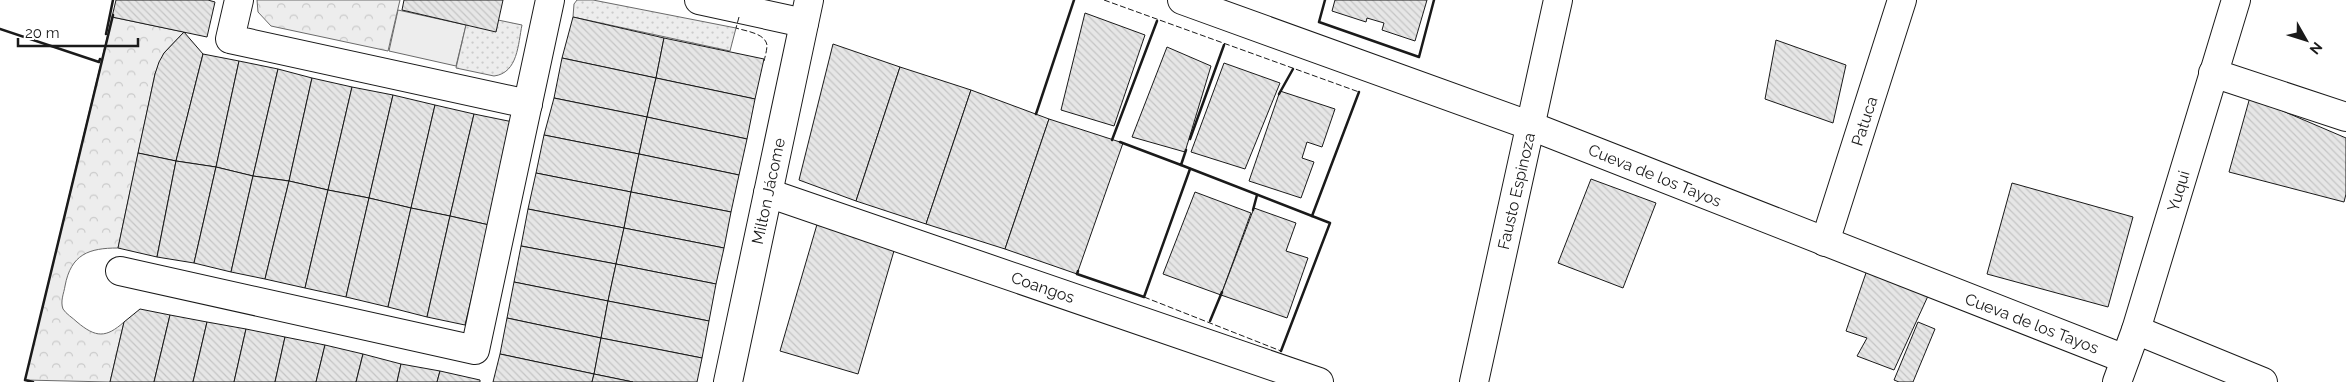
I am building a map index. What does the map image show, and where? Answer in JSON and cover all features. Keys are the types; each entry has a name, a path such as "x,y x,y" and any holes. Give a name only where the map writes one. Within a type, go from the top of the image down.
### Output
{"street":[{"path":"239,0 230,39 528,104"},
{"path":"120,272 475,350 550,0"},
{"path":"699,0 806,12"},
{"name":"Cueva de los Tayos","path":"1182,0 1531,126 1825,242 2121,371"},
{"name":"Fausto Espinoza","path":"1474,382 1558,0"},
{"name":"Patuca","path":"1825,242 1902,0"},
{"name":"Yuqui","path":"2121,371 2136,330 2236,0"},
{"name":"Milton Jácome","path":"728,382 806,12"},
{"path":"2213,73 2346,117"},
{"name":"Coangos","path":"768,193 1319,382"},
{"path":"2136,330 2263,382"}],"shaded area":[{"path":"398,10 466,25 456,66 389,51"}],"green space":[{"path":"257,0 400,0 388,51 271,26 258,12"},
{"path":"577,0 593,0 736,28 730,51 573,17 574,4"},
{"path":"112,17 184,32 164,53 155,74 118,248 98,249 83,255 77,260 68,275 62,297 64,311 90,331 101,334 106,333 124,322 110,382 25,380"},
{"path":"498,20 522,25 518,49 508,69 502,74 494,76 456,68 466,25"}],"building":[{"path":"116,0 208,0 215,2 207,37 112,17"},
{"path":"404,0 503,0 496,32 402,10"},
{"path":"1335,0 1427,0 1415,41 1382,30 1384,23 1367,18 1366,22 1332,11"},
{"path":"1085,13 1145,35 1114,126 1061,110"},
{"path":"573,17 664,38 656,78 562,58"},
{"path":"184,32 203,54 176,161 138,153 159,62 164,53"},
{"path":"664,38 764,59 755,99 656,78"},
{"path":"1776,40 1846,65 1833,123 1765,99"},
{"path":"833,44 900,67 856,201 799,180"},
{"path":"1167,47 1211,66 1185,152 1132,137"},
{"path":"203,54 239,61 216,167 176,161"},
{"path":"562,58 656,78 647,117 554,98"},
{"path":"239,61 278,69 253,176 216,167"},
{"path":"1224,63 1280,83 1245,169 1191,152"},
{"path":"900,67 971,90 926,224 856,201"},
{"path":"278,69 312,78 289,181 253,176"},
{"path":"312,78 352,87 328,190 289,181"},
{"path":"656,78 755,99 747,139 647,117"},
{"path":"352,87 393,95 369,198 328,190"},
{"path":"971,90 1049,119 1005,249 926,224"},
{"path":"1280,91 1335,109 1322,147 1307,142 1302,158 1314,162 1301,198 1249,181"},
{"path":"393,95 435,105 411,208 369,198"},
{"path":"2250,97 2346,138 2346,194 2344,202 2229,172"},
{"path":"554,98 647,117 639,154 544,135"},
{"path":"435,105 474,114 450,216 411,208"},
{"path":"474,114 513,122 489,225 450,216"},
{"path":"647,117 747,139 739,175 639,154"},
{"path":"1049,119 1123,143 1077,274 1005,249"},
{"path":"544,135 639,154 631,192 536,173"},
{"path":"138,153 176,161 157,257 118,248"},
{"path":"639,154 739,175 731,212 631,192"},
{"path":"176,161 216,167 194,263 157,257"},
{"path":"216,167 253,176 231,272 194,263"},
{"path":"536,173 631,192 624,228 528,209"},
{"path":"253,176 289,181 265,279 231,272"},
{"path":"1591,179 1656,203 1623,288 1558,263"},
{"path":"289,181 328,190 305,288 265,279"},
{"path":"2012,183 2133,217 2108,307 1987,274"},
{"path":"328,190 369,198 346,297 305,288"},
{"path":"631,192 731,212 724,248 624,228"},
{"path":"1195,192 1251,213 1221,295 1163,274"},
{"path":"369,198 411,208 388,307 346,297"},
{"path":"411,208 450,216 427,317 388,307"},
{"path":"1254,208 1296,223 1286,251 1308,258 1287,318 1221,295"},
{"path":"528,209 624,228 616,264 521,246"},
{"path":"450,216 489,225 465,325 427,317"},
{"path":"818,221 896,244 858,374 780,351"},
{"path":"624,228 724,248 716,284 616,264"},
{"path":"521,246 616,264 608,301 514,282"},
{"path":"616,264 716,284 709,321 608,301"},
{"path":"1867,270 1928,296 1894,370 1857,356 1867,338 1846,331"},
{"path":"514,282 608,301 601,338 507,318"},
{"path":"608,301 709,321 702,358 601,338"},
{"path":"140,309 170,315 154,382 110,382 124,322"},
{"path":"170,315 207,322 193,382 154,382"},
{"path":"507,318 601,338 594,374 500,354"},
{"path":"207,322 246,329 234,382 193,382"},
{"path":"1918,322 1935,329 1913,382 1899,382 1894,380"},
{"path":"246,329 285,337 275,382 234,382"},
{"path":"285,337 325,345 316,382 275,382"},
{"path":"601,338 702,358 697,382 633,382 594,374"},
{"path":"325,345 363,354 356,382 316,382"},
{"path":"363,354 401,364 397,382 356,382"},
{"path":"500,354 594,374 592,382 493,382"},
{"path":"401,364 440,371 437,382 397,382"},
{"path":"440,371 480,380 480,382 437,382"},
{"path":"594,374 633,382 592,382"}],"fence":[{"path":"1104,0 1359,92"},
{"path":"739,17 736,28 759,35 765,41 767,47 764,61"},
{"path":"1144,297 1281,351"}],"wall":[{"path":"106,34 113,0"},
{"path":"1036,114 1074,0"},
{"path":"1325,0 1319,22 1419,57 1434,0"},
{"path":"33,382 25,380 113,15"},
{"path":"1112,140 1157,21"},
{"path":"0,29 99,62 100,59"},
{"path":"1190,139 1224,45"},
{"path":"1279,94 1293,69"},
{"path":"1312,216 1359,92"},
{"path":"1120,142 1181,165 1186,150"},
{"path":"1181,165 1330,223 1281,351"},
{"path":"1078,271 1077,274 1144,297 1190,169"},
{"path":"1253,210 1257,195"},
{"path":"1210,321 1222,292"}]}
